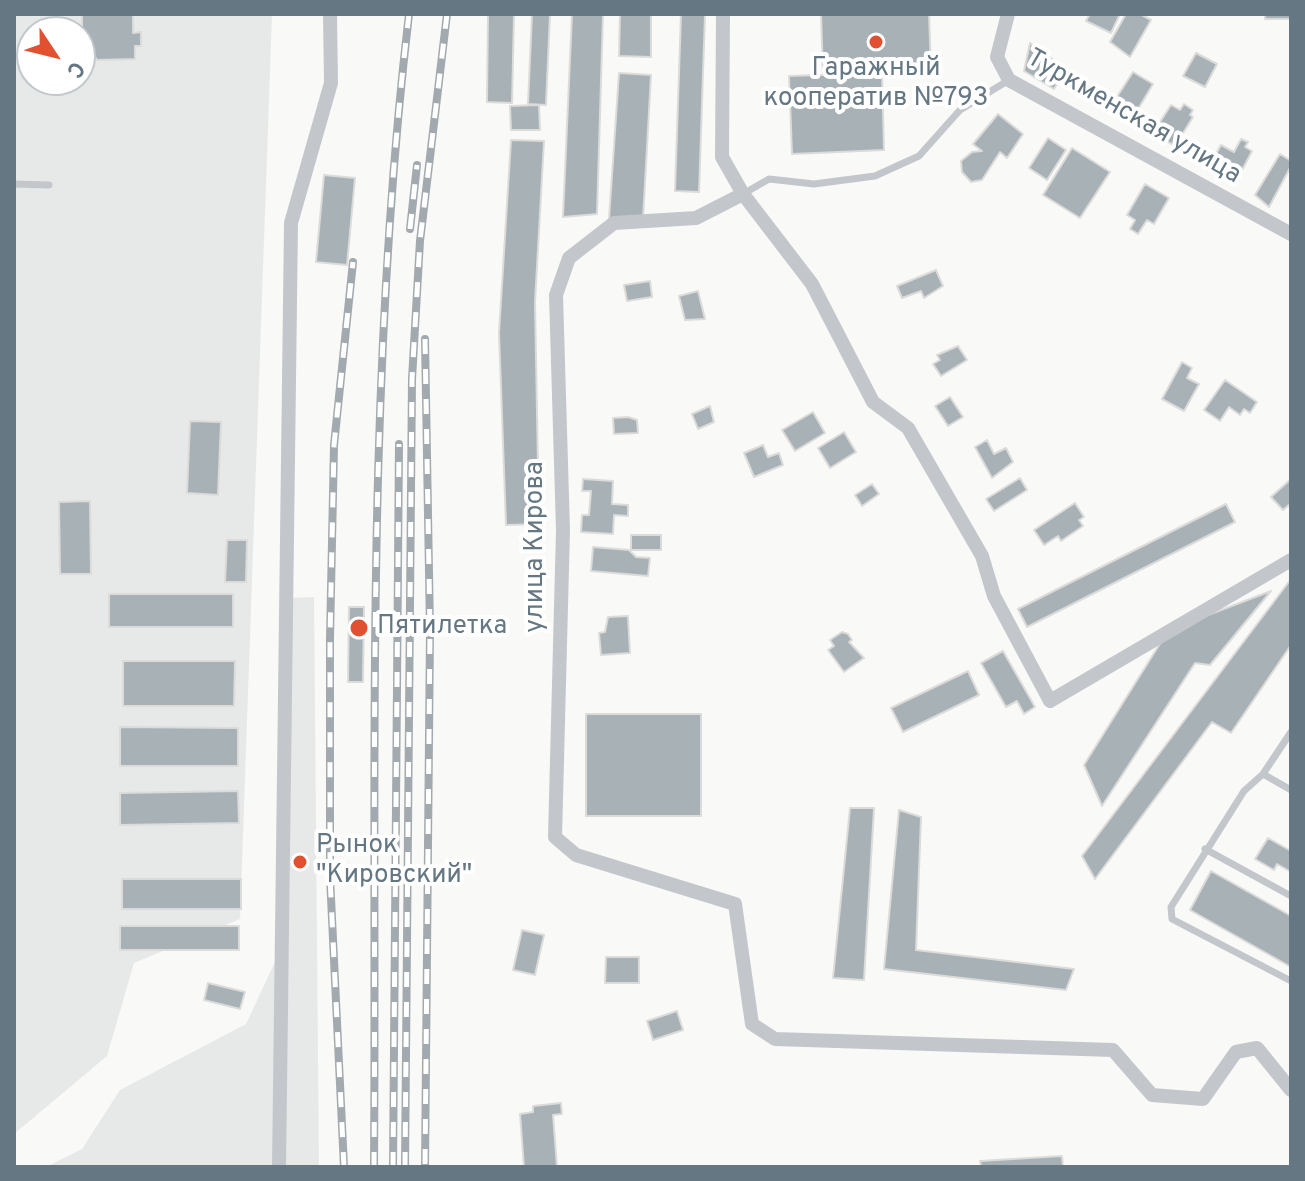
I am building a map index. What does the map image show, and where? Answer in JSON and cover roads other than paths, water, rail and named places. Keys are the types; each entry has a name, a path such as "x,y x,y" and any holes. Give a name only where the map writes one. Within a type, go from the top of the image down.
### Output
{"street":[{"path":"279,1167 291,223 331,83 330,14"},
{"path":"723,14 722,157 743,194 812,284 873,402 908,428 982,556 994,596 1050,701 1291,560"},
{"path":"1007,18 1022,14"},
{"name":"Туркменская улица","path":"1007,18 997,57 1009,80 1291,234"},
{"name":"улица Кирова","path":"743,194 696,218 614,223 569,258 556,295 563,530 555,837 576,855 735,904 752,1024 775,1039 1113,1050 1152,1095 1203,1099 1236,1052 1257,1048 1291,1090"}],"lane":[{"path":"743,194 769,179 814,184 875,176 919,156 960,110 1009,80"},
{"path":"14,184 49,185"},
{"path":"1291,732 1263,774 1244,791 1171,907 1172,919 1291,981"},
{"path":"1263,774 1291,790"},
{"path":"1205,849 1291,896"}],"railway":[{"path":"374,1167 379,445 395,157 409,14"},
{"path":"405,1167 412,379 420,241 447,14"},
{"path":"410,229 417,165"},
{"path":"344,1167 330,877 330,638 334,445 353,262"},
{"path":"425,339 430,631 425,1167"},
{"path":"393,1167 399,444"}],"place":[{"name":"Гаражный кооператив №793","path":"876,42"},
{"name":"Пятилетка","path":"359,628"},
{"name":"Рынок \"Кировский\"","path":"300,862"}]}
